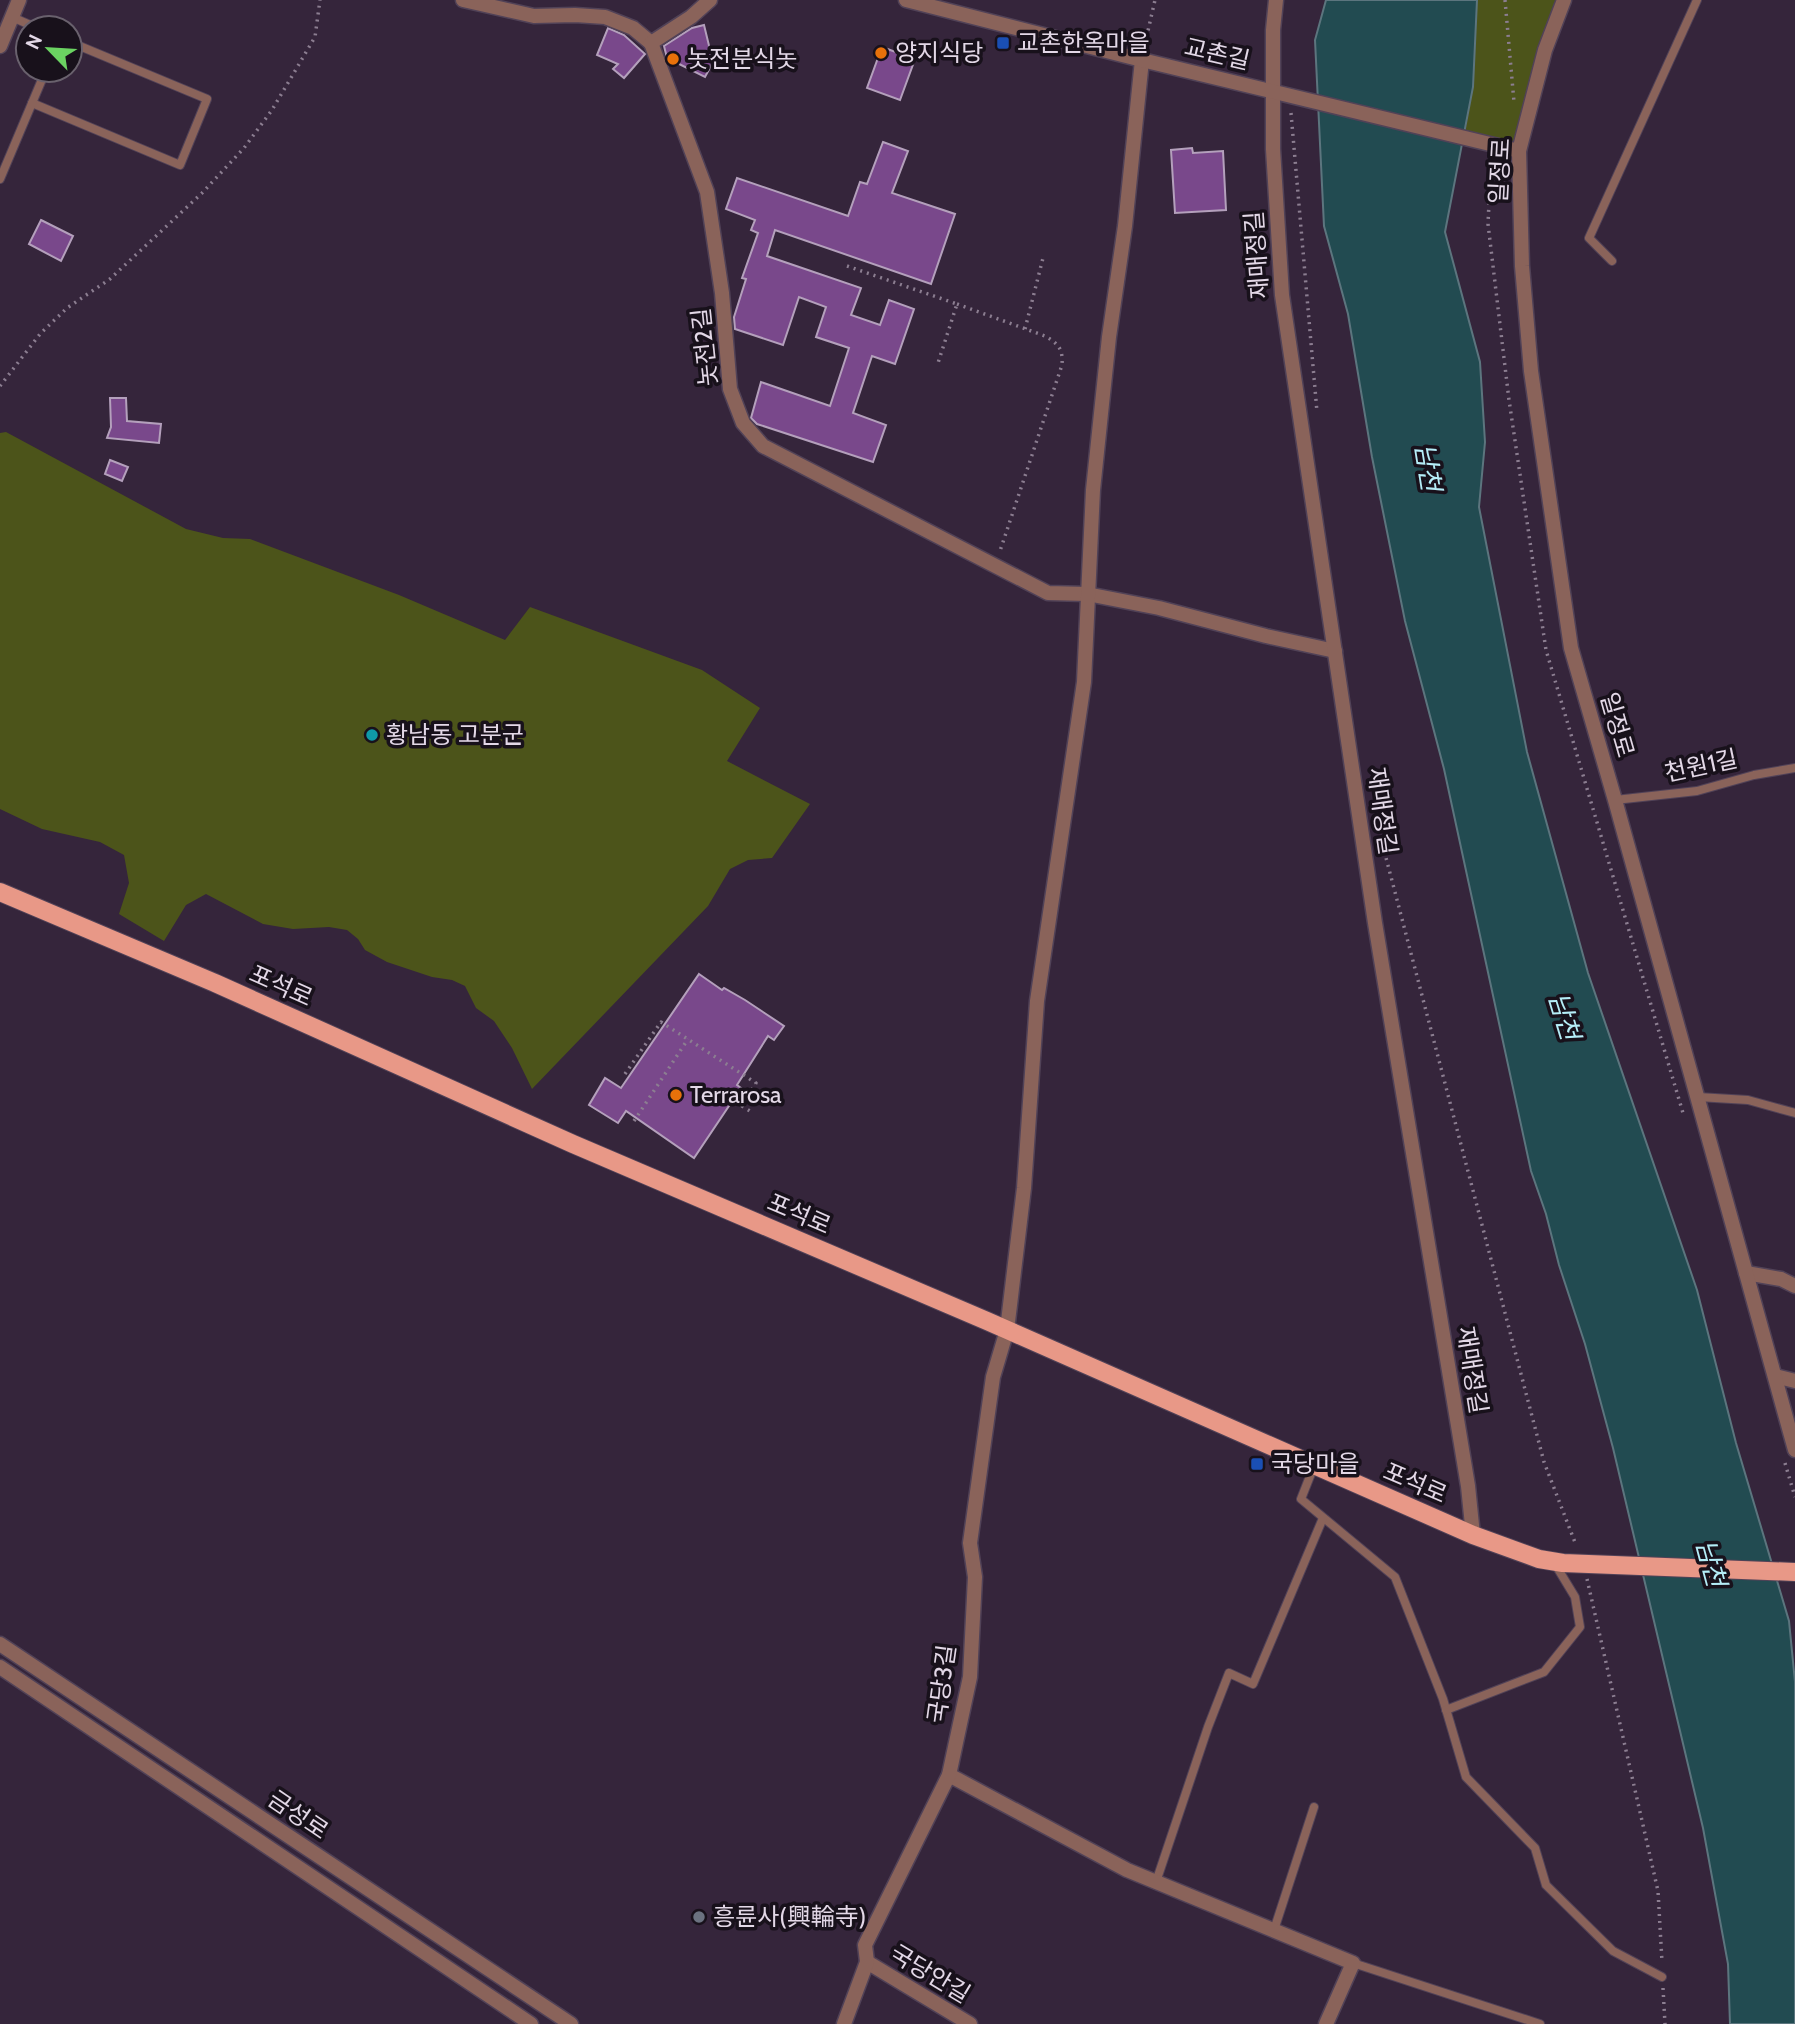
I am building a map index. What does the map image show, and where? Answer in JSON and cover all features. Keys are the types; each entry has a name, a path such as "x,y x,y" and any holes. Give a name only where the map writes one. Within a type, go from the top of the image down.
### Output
{"main road":[{"name":"포석로","path":"0,892 215,983 573,1144 1007,1330 1473,1535 1554,1562 1795,1572"}],"street":[{"path":"0,46 19,0"},
{"path":"463,0 534,16 575,15 605,18 633,27 651,43 691,17 710,0"},
{"name":"교촌길","path":"906,0 1519,151"},
{"name":"재매정길","path":"1276,0 1273,30 1281,93 1273,149 1282,295 1375,923 1468,1486 1473,1535"},
{"name":"일정로","path":"1564,0 1545,50 1519,151 1522,267 1531,371 1571,648 1795,1450"},
{"name":"놋전2길","path":"651,43 707,192 722,293 730,389 743,423 763,446 1048,593 1087,594 1159,608 1335,651"},
{"name":"국당3길","path":"844,2024 867,1962 864,1945 949,1775 970,1677 975,1577 971,1543 993,1377 1007,1330 1024,1188 1037,1001 1084,682 1094,476 1109,337 1125,226 1142,60"},
{"path":"1746,1273 1781,1279 1795,1286"},
{"path":"1775,1376 1795,1381"},
{"name":"금성로","path":"0,1644 571,2024"},
{"name":"금성로","path":"0,1667 531,2024"},
{"path":"949,1775 1127,1870 1353,1963 1326,2024"},
{"name":"국당안길","path":"867,1962 970,2024"}],"lane":[{"path":"1612,261 1588,238 1697,0"},
{"path":"32,103 180,165 207,99 84,48"},
{"path":"0,179 40,84"},
{"name":"천원1길","path":"1615,800 1698,791 1754,775 1795,768"},
{"path":"1698,1097 1748,1100 1795,1113"},
{"path":"1314,1466 1301,1499 1395,1577 1446,1710 1466,1777 1535,1848 1546,1885 1613,1951 1662,1977"},
{"path":"1156,1882 1229,1673 1253,1684 1323,1518"},
{"path":"1446,1710 1544,1672 1580,1627 1575,1597 1554,1562"},
{"path":"1274,1930 1314,1807"},
{"path":"1353,1963 1540,2024"}],"path":[{"path":"0,386 40,334 67,308 110,279 202,194 244,148 272,110 315,37 320,0"},
{"path":"1142,60 1155,0"},
{"path":"1504,0 1515,110"},
{"path":"1281,93 1318,425"},
{"path":"1025,328 1043,258"},
{"path":"847,266 1025,328 1057,342 1062,352 1062,365 994,566"},
{"path":"938,363 957,303"},
{"path":"1379,831 1544,1462 1584,1565 1658,1891 1665,2024"},
{"path":"625,1074 661,1022 757,1083 742,1106 753,1113"},
{"path":"634,1121 688,1040"}],"green space":[{"path":"1477,0 1564,0 1519,151 1464,138 1473,87"},
{"name":"황남동 고분군","path":"6,432 186,529 223,538 250,539 399,595 505,640 530,607 702,670 760,708 727,761 810,804 772,858 748,860 730,869 708,906 532,1089 512,1048 494,1021 476,1008 465,986 387,962 365,950 358,939 347,930 329,927 293,929 263,924 206,894 186,905 164,941 119,914 129,883 124,855 100,842 42,829 0,809 0,433"}],"water":[{"name":"남천","path":"1326,0 1477,0 1473,87 1445,232 1480,362 1485,442 1479,507 1527,752 1588,973 1697,1290 1736,1443 1789,1621 1795,1682 1795,2024 1730,2024 1728,1964 1703,1828 1613,1448 1585,1344 1531,1171 1444,769 1405,621 1372,457 1348,314 1324,226 1315,40"}],"building":[{"path":"704,25 713,62 705,77 667,58 664,46 692,28"},
{"path":"608,28 624,35 645,54 624,78 613,69 618,64 597,55"},
{"path":"882,47 915,59 900,100 867,88"},
{"path":"883,142 908,151 892,193 955,214 931,284 775,230 767,256 861,288 851,315 880,325 889,300 914,309 895,364 872,356 853,413 886,425 873,462 757,424 751,418 761,382 830,406 849,348 816,337 826,307 799,297 783,345 735,329 734,317 746,279 742,278 758,233 751,230 755,220 726,209 737,178 848,216 860,182 867,184"},
{"path":"1192,148 1193,153 1223,151 1226,210 1175,213 1171,150"},
{"path":"41,220 73,236 61,261 29,244"},
{"path":"110,398 126,398 127,421 161,424 159,443 107,438 111,427"},
{"path":"110,460 128,467 122,481 105,474"},
{"path":"699,974 784,1026 774,1040 768,1036 737,1085 741,1088 694,1158 626,1111 618,1123 589,1105 605,1078 621,1088"}],"place":[{"name":"교촌한옥마을","path":"1003,43"},
{"name":"양지식당","path":"881,53"},
{"name":"놋전분식놋","path":"673,59"},
{"name":"황남동 고분군","path":"372,735"},
{"name":"Terrarosa","path":"676,1095"},
{"name":"국당마을","path":"1257,1464"},
{"name":"흥륜사(興輪寺)","path":"699,1917"}]}
